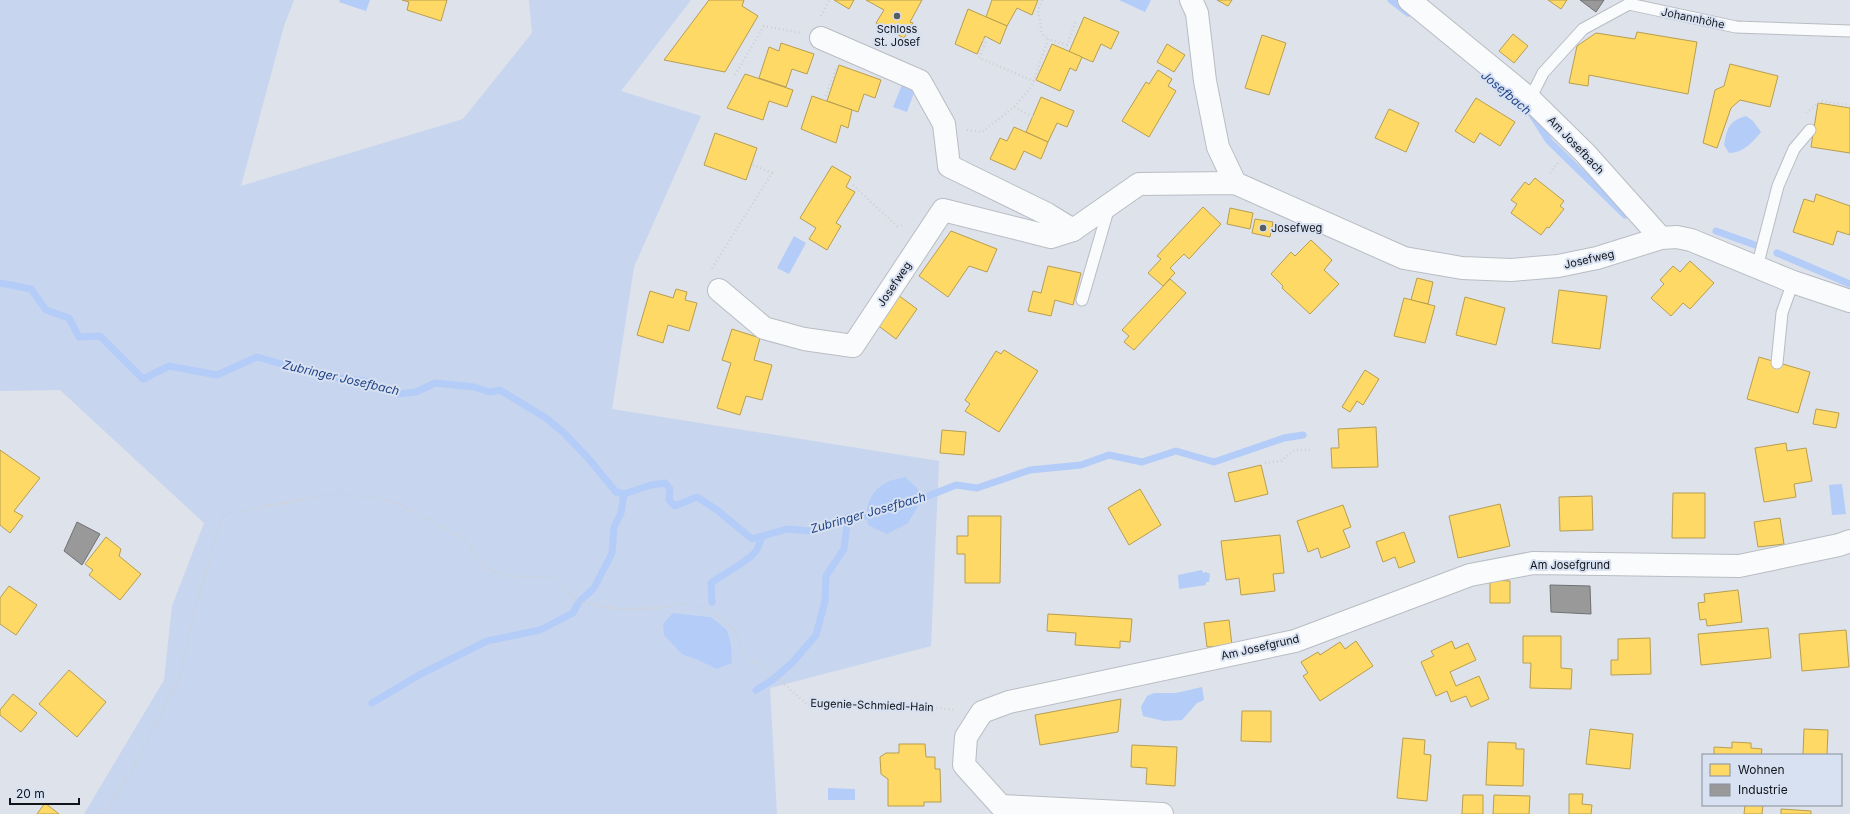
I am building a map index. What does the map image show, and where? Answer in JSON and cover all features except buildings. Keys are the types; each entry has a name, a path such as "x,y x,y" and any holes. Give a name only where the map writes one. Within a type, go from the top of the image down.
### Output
{"street":[{"path":"1191,0 1197,13 1205,81 1218,147 1235,183"},
{"name":"Am Josefbach","path":"1409,0 1530,99 1585,153 1661,238"},
{"path":"821,38 920,81 944,127 949,166 1047,214 1073,230"},
{"name":"Josefweg","path":"718,290 764,328 804,339 853,346 943,210 1051,237 1073,230 1139,184 1235,183 1404,258 1462,268 1511,270 1558,266 1596,258 1661,238 1677,237 1691,240 1793,282 1850,301"},
{"name":"Am Josefgrund","path":"982,712 1009,702 1295,640 1470,575 1533,563 1739,566 1839,545 1850,541"},
{"path":"982,712 966,738 964,765 1001,806 1162,814"}],"lane":[{"name":"Johannhöhe","path":"1530,99 1543,73 1583,29 1629,4 1736,26 1850,31"},
{"path":"1758,268 1778,186 1794,149 1810,130"},
{"path":"1082,300 1110,205"},
{"path":"1777,363 1782,313 1793,282"}],"path":[{"path":"1042,0 1038,11 1042,34 1048,39 1067,45 1076,21"},
{"path":"735,75 764,26 821,38"},
{"path":"944,127 982,132 1014,108 1032,86 1048,39"},
{"path":"983,40 986,42 979,58 1034,81"},
{"path":"824,100 844,48"},
{"path":"1014,108 1033,117"},
{"path":"1550,173 1559,161"},
{"path":"718,290 705,280 772,173 751,164"},
{"path":"853,185 897,226 934,224"},
{"path":"1265,464 1281,461 1294,450 1313,450"},
{"name":"Eugenie-Schmiedl-Hain","path":"104,814 132,770 180,676 192,621 215,540 225,514 337,493 392,501 463,538 483,566 502,576 553,577 579,602 619,609 659,608 682,603 704,607 735,630 747,658 771,673 808,705 887,704 982,712"}],"shaded area":[{"path":"0,0 294,0 284,26 241,186 463,119 532,33 529,0 691,0 621,91 701,116 634,267 612,409 939,461 931,646 770,688 777,814 84,814 164,680 172,606 204,523 60,390 0,391","holes":["905,477 868,501 884,484","673,613 711,617 716,669 696,659 683,655"]}],"water":[{"path":"340,0 370,0 366,11 339,2"},
{"path":"1119,0 1151,0 1145,12"},
{"path":"902,85 915,90 907,112 893,107"},
{"path":"1746,116 1753,121 1761,132 1743,149 1734,153 1729,153 1724,145 1726,134 1732,123"},
{"path":"794,236 806,243 789,274 777,268"},
{"path":"905,477 917,488 922,499 908,523 887,534 868,525 867,507 871,497 886,483"},
{"path":"1842,484 1846,514 1832,515 1829,485"},
{"path":"1202,570 1203,573 1206,572 1210,574 1209,582 1206,582 1206,585 1179,589 1178,575"},
{"path":"673,613 711,617 727,630 731,645 732,663 716,669 696,659 683,655 664,635 663,624"},
{"path":"1202,687 1204,700 1197,703 1182,720 1164,721 1143,716 1141,707 1147,696 1154,693 1176,693"},
{"path":"828,788 855,789 855,800 828,800"}],"waterway":[{"name":"Josefbach","path":"1391,0 1408,13"},
{"name":"Josefbach","path":"1531,113 1549,141 1625,215"},
{"name":"Josefbach","path":"1716,231 1755,245"},
{"name":"Josefbach","path":"1777,253 1850,284"},
{"name":"Zubringer Josefbach","path":"0,283 31,289 46,310 69,318 79,337 100,336 143,379 169,366 217,375 257,357 324,376 365,381 398,394 416,392 435,383 474,387 490,392 500,390 546,418 564,433 588,458 616,492 624,494 651,485 665,483 670,489 669,500 675,506 697,497 717,510 752,539 787,529 810,531 848,517 866,516 875,513"},
{"name":"Zubringer Josefbach","path":"913,502 956,485 977,488 1030,470 1081,465 1109,455 1142,462 1176,451 1214,462 1284,438 1303,435"},
{"path":"372,703 419,675 487,641 540,630 573,613 579,602 594,588 612,553 614,527 621,513 624,494"},
{"path":"756,690 771,681 792,663 816,635 825,601 826,576 844,549 848,517"},
{"path":"712,602 711,583 741,564 752,555 758,548 762,536"}],"place":[{"name":"Schloss St. Josef","path":"897,16"},
{"name":"Josefweg","path":"1263,228"}]}
